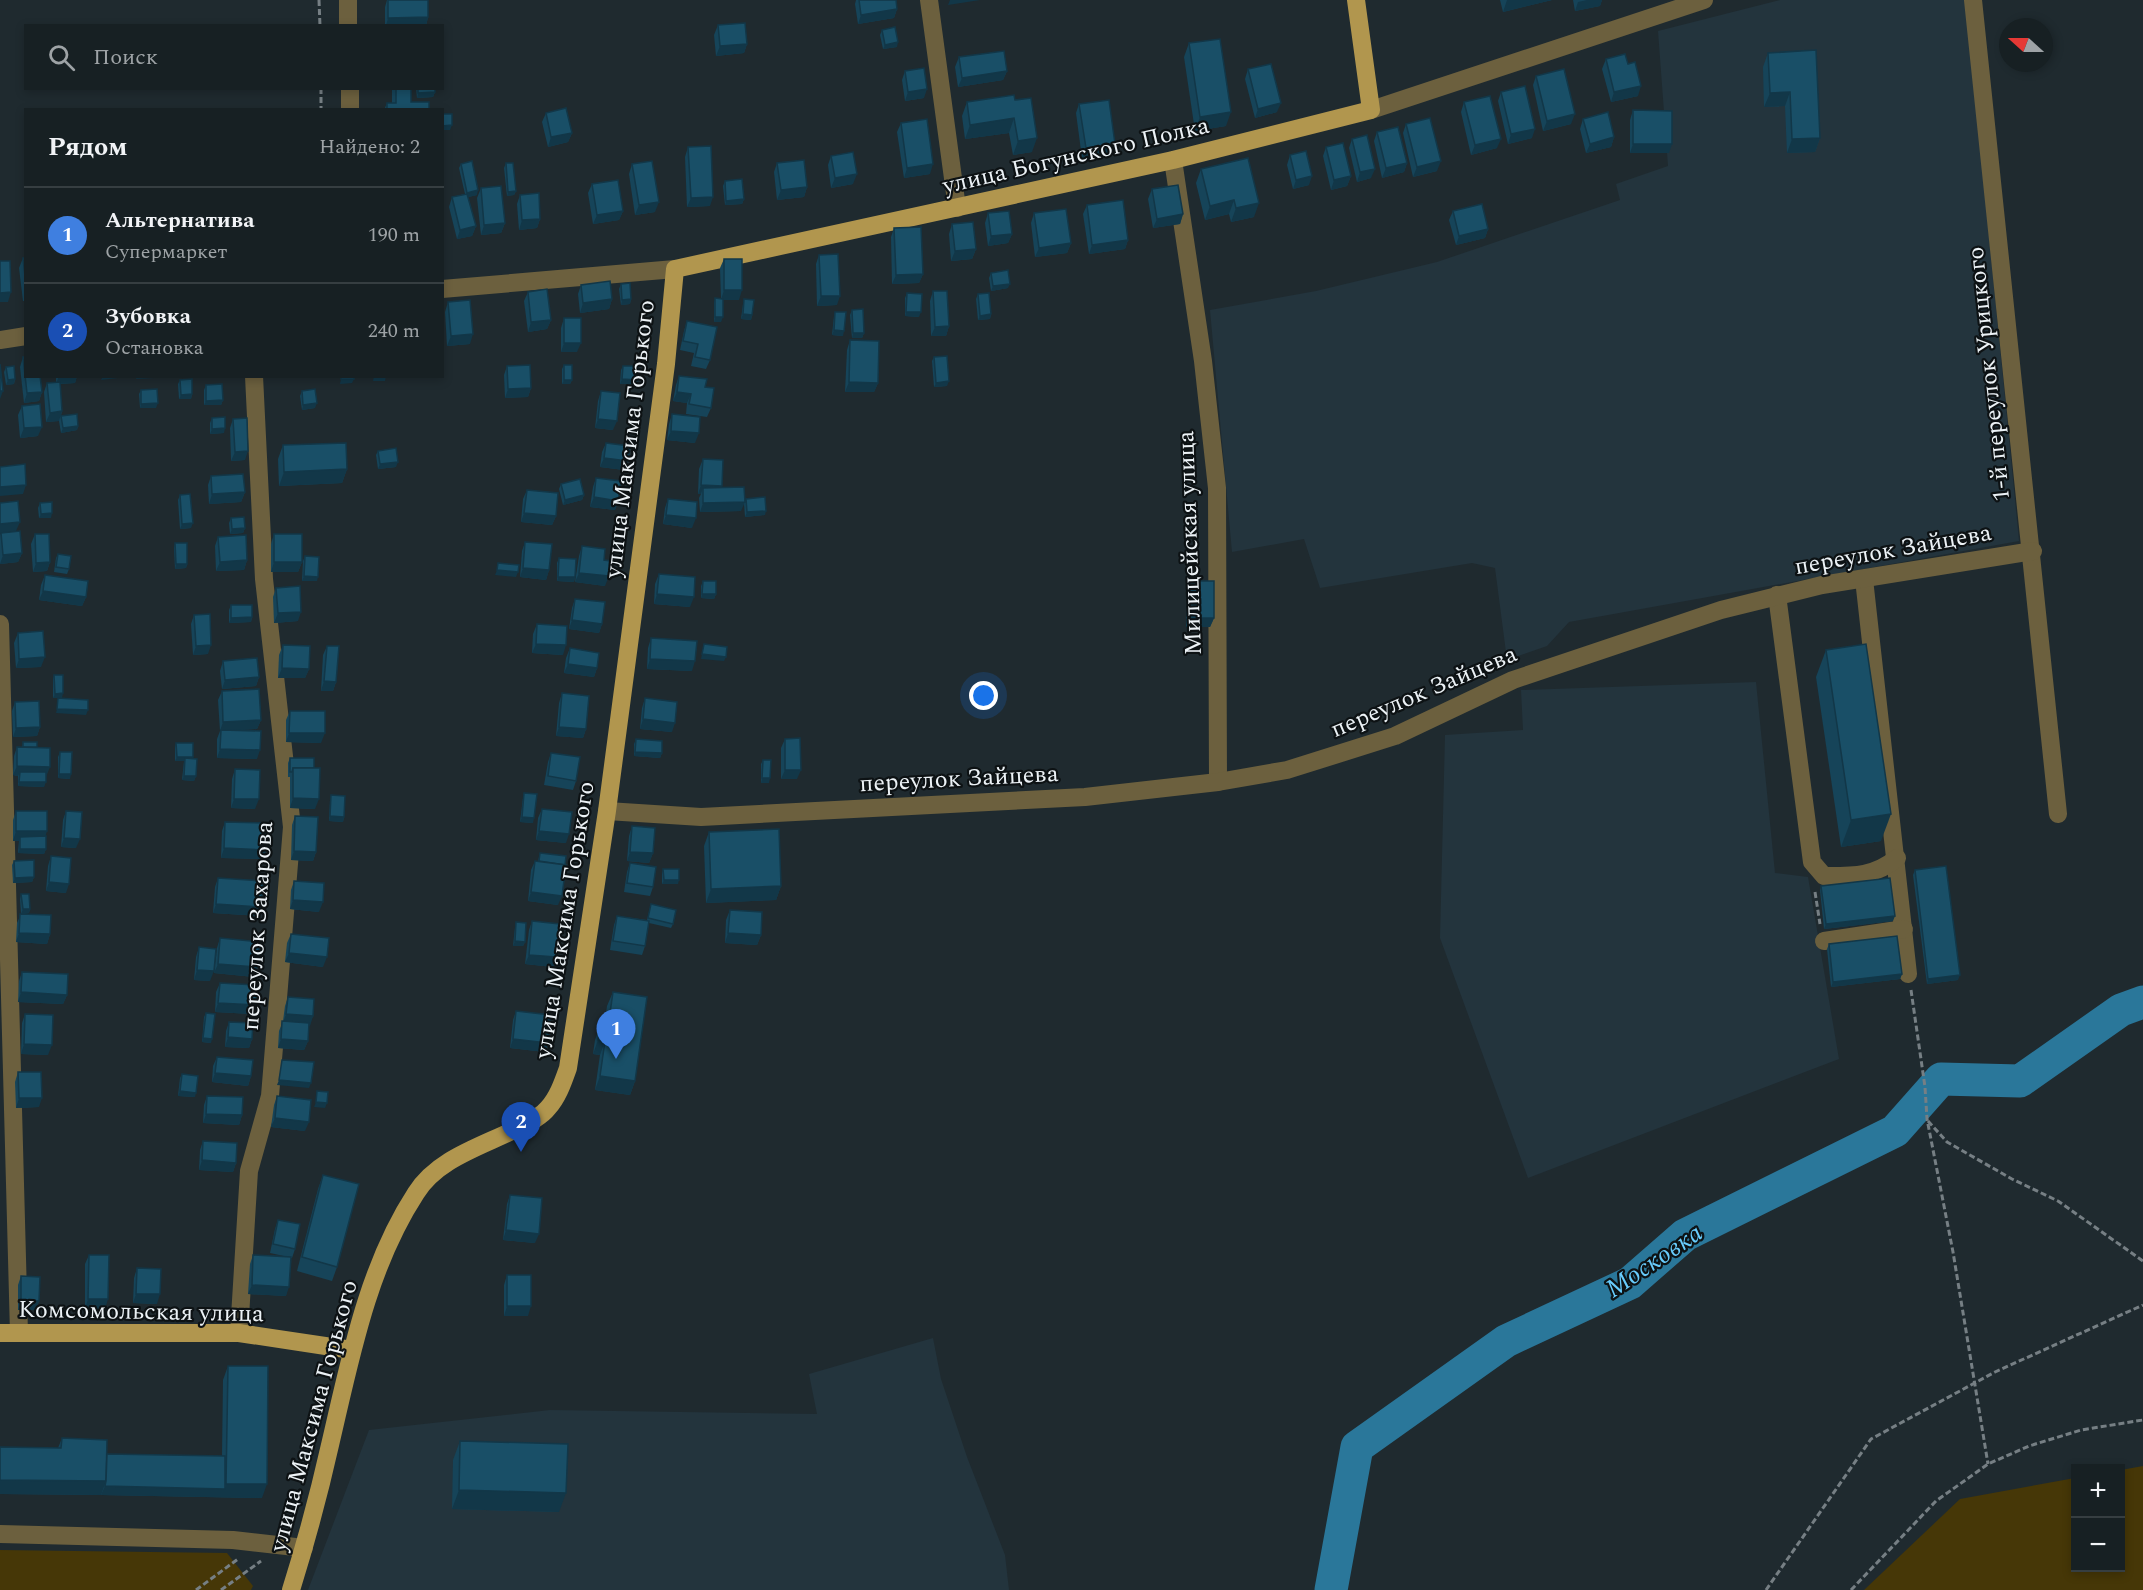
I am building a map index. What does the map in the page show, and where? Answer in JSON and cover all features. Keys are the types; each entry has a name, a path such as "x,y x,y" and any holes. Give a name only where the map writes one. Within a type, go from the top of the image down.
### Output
{"main road":[{"path":"1356,0 1371,110"},
{"name":"улица Богунского Полка","path":"675,268 1173,160 1371,110"},
{"name":"улица Максима Горького","path":"291,1590 304,1548 352,1350 386,1248 417,1191 445,1165 548,1110 562,1087 573,1051 666,364 675,268"},
{"name":"Комсомольская улица","path":"0,1333 239,1333 352,1350"}],"street":[{"path":"348,0 348,24"},
{"path":"929,0 957,208"},
{"name":"улица Богунского Полка","path":"1371,110 1704,0"},
{"name":"1-й переулок Урицкого","path":"1973,0 2058,813"},
{"path":"350,90 350,108"},
{"name":"Милицейская улица","path":"1173,160 1203,361 1217,488 1218,782"},
{"name":"улица Богунского Полка","path":"444,289 675,268"},
{"path":"0,340 24,336"},
{"name":"переулок Захарова","path":"239,1333 249,1171 270,1096 292,827 264,579 254,378"},
{"name":"переулок Зайцева","path":"607,810 701,817 1085,797 1218,782 1287,770 1371,745 1513,680 1721,610 1777,595 2032,551"},
{"path":"1864,579 1897,858 1908,974"},
{"path":"1777,595 1812,862 1824,876 1865,876 1886,867 1897,858"},
{"path":"0,624 19,1333"},
{"path":"1824,941 1904,929"},
{"path":"0,1534 232,1540 304,1548"}],"path":[{"path":"320,0 320,24"},
{"path":"321,90 321,108"},
{"path":"1812,862 1824,941"},
{"path":"1908,974 1926,1087 1927,1119 1988,1464"},
{"path":"1927,1119 1947,1142 2012,1179 2058,1201 2143,1261"},
{"path":"1766,1590 1871,1439 1975,1383 2143,1305"},
{"path":"1851,1590 1936,1501 1988,1464 2030,1446 2081,1430 2143,1420"},
{"path":"196,1590 242,1557"},
{"path":"221,1590 261,1561"}],"shaded area":[{"path":"1780,0 1966,0 2019,541 1569,622 1547,646 1507,660 1495,568 1472,563 1320,588 1304,539 1232,552 1210,310 1316,291 1437,262 1620,200 1616,184 1668,166 1658,31"},
{"path":"1756,682 1775,873 1808,877 1839,1059 1528,1178 1440,938 1445,735 1523,730 1521,690"},
{"path":"933,1338 941,1379 967,1457 1005,1555 1009,1590 308,1590 369,1430 550,1410 817,1414 809,1374"},
{"path":"2143,1466 2143,1590 1864,1590 1960,1499 2071,1479 2071,1572 2125,1572 2125,1469"},
{"path":"0,1550 227,1553 253,1586 251,1590 0,1590"}],"building":[{"path":"388,0 428,0 428,17 388,18"},
{"path":"859,0 896,0 897,9 861,15"},
{"path":"745,23 747,44 720,46 718,25"},
{"path":"895,27 898,42 885,45 882,30"},
{"path":"1220,39 1231,112 1200,117 1189,43"},
{"path":"1816,50 1820,138 1792,139 1790,92 1770,93 1768,53"},
{"path":"1004,51 1007,71 962,78 959,57"},
{"path":"1625,54 1628,64 1635,62 1641,86 1614,92 1606,59"},
{"path":"1271,64 1281,103 1258,109 1248,69"},
{"path":"924,68 927,89 908,92 905,71"},
{"path":"1564,69 1575,114 1547,121 1536,76"},
{"path":"1525,86 1535,129 1511,134 1501,92"},
{"path":"396,90 411,90 411,102 429,102 429,108 387,108 387,103 396,103"},
{"path":"418,90 435,90 435,92 418,93"},
{"path":"1014,95 1015,100 1031,98 1037,138 1018,141 1014,118 970,125 967,102"},
{"path":"1490,96 1501,139 1475,145 1464,102"},
{"path":"1109,100 1115,144 1086,148 1079,104"},
{"path":"566,108 572,133 551,137 546,113"},
{"path":"1633,110 1672,111 1672,144 1633,144"},
{"path":"1608,112 1614,137 1590,144 1583,119"},
{"path":"444,114 452,114 452,125 444,126"},
{"path":"1430,118 1441,161 1417,167 1406,124"},
{"path":"927,119 933,164 907,168 901,123"},
{"path":"1398,127 1407,163 1386,168 1377,132"},
{"path":"1367,135 1375,169 1360,172 1352,139"},
{"path":"1343,143 1351,176 1334,180 1326,147"},
{"path":"711,146 713,197 691,198 688,147"},
{"path":"1306,151 1312,176 1296,180 1290,155"},
{"path":"853,152 857,174 835,178 831,156"},
{"path":"1248,158 1259,203 1236,208 1234,200 1210,206 1201,169"},
{"path":"804,160 807,187 781,190 777,163"},
{"path":"472,161 478,190 467,193 461,164"},
{"path":"652,161 659,202 639,205 632,164"},
{"path":"506,163 513,163 516,191 508,192"},
{"path":"742,179 744,199 726,201 725,181"},
{"path":"618,180 623,211 597,215 592,184"},
{"path":"1178,185 1183,214 1157,219 1152,189"},
{"path":"501,186 505,223 484,225 481,188"},
{"path":"539,193 540,219 522,220 520,195"},
{"path":"467,194 476,226 460,230 452,197"},
{"path":"1123,200 1128,240 1092,245 1087,205"},
{"path":"1482,204 1488,229 1459,236 1453,211"},
{"path":"1066,209 1071,243 1039,248 1034,213"},
{"path":"1009,211 1012,234 991,236 988,213"},
{"path":"973,222 976,249 955,251 952,224"},
{"path":"921,227 923,274 896,275 894,228"},
{"path":"838,254 840,296 821,296 819,255"},
{"path":"724,259 742,259 742,290 724,290"},
{"path":"0,261 10,261 11,292 0,293"},
{"path":"1008,270 1010,284 993,286 991,273"},
{"path":"610,281 612,299 583,303 581,285"},
{"path":"630,283 631,299 622,300 621,284"},
{"path":"547,289 551,320 531,322 528,292"},
{"path":"933,291 947,291 949,326 935,327"},
{"path":"907,293 922,294 921,312 906,312"},
{"path":"989,293 991,314 980,316 978,294"},
{"path":"715,298 723,299 723,317 715,317"},
{"path":"744,299 754,300 752,315 743,314"},
{"path":"470,300 473,334 451,336 448,302"},
{"path":"863,309 864,333 853,333 852,310"},
{"path":"835,312 846,312 844,331 834,330"},
{"path":"564,318 581,318 581,343 564,343"},
{"path":"687,321 717,327 710,360 695,357 698,344 683,341"},
{"path":"850,340 879,341 878,383 849,382"},
{"path":"947,356 949,381 936,383 934,357"},
{"path":"0,364 3,391 0,391"},
{"path":"530,365 531,388 508,389 507,366"},
{"path":"564,365 572,365 572,380 564,380"},
{"path":"14,366 15,379 8,380 6,367"},
{"path":"623,366 638,366 638,380 622,379"},
{"path":"679,376 707,379 705,387 714,388 711,408 689,404 691,394 677,392"},
{"path":"25,378 40,378 42,392 27,393"},
{"path":"192,379 192,394 181,395 180,380"},
{"path":"60,382 62,411 50,413 47,383"},
{"path":"222,384 223,400 206,401 206,385"},
{"path":"157,389 158,403 141,404 141,390"},
{"path":"315,389 317,403 303,405 302,391"},
{"path":"601,391 620,393 617,421 598,419"},
{"path":"40,404 42,427 24,428 22,406"},
{"path":"77,414 78,426 63,428 61,416"},
{"path":"672,414 700,417 699,433 671,431"},
{"path":"225,417 225,428 212,429 212,418"},
{"path":"247,418 248,451 235,452 233,419"},
{"path":"346,443 347,469 284,472 283,445"},
{"path":"606,443 630,446 628,461 604,458"},
{"path":"396,448 398,462 380,464 378,451"},
{"path":"703,459 723,460 722,486 701,485"},
{"path":"25,464 26,485 0,487 0,467"},
{"path":"243,474 245,492 212,494 211,476"},
{"path":"596,478 621,481 618,501 594,497"},
{"path":"580,479 584,495 565,500 561,484"},
{"path":"744,487 745,502 703,503 703,488"},
{"path":"527,490 558,493 556,516 524,513"},
{"path":"190,494 193,523 182,524 180,495"},
{"path":"765,497 766,511 747,512 746,499"},
{"path":"668,499 697,502 696,518 666,515"},
{"path":"18,501 20,522 0,524 0,503"},
{"path":"52,502 52,513 41,514 40,503"},
{"path":"244,517 245,528 232,529 231,518"},
{"path":"20,531 22,553 3,555 1,533"},
{"path":"35,534 49,534 50,562 36,563"},
{"path":"274,534 302,534 302,562 274,562"},
{"path":"246,535 247,560 220,562 218,537"},
{"path":"525,542 552,544 549,570 523,568"},
{"path":"175,543 187,543 187,564 176,564"},
{"path":"582,546 605,549 604,560 611,561 609,576 579,573"},
{"path":"58,554 71,556 69,569 56,567"},
{"path":"305,556 319,557 318,577 304,576"},
{"path":"559,558 576,559 575,577 558,577"},
{"path":"498,563 519,565 518,572 497,570"},
{"path":"659,574 695,577 694,597 657,594"},
{"path":"45,575 88,581 86,597 43,591"},
{"path":"703,581 716,581 716,594 702,594"},
{"path":"1190,581 1214,581 1214,618 1190,618"},
{"path":"300,586 301,612 278,613 276,588"},
{"path":"575,599 605,602 602,624 572,620"},
{"path":"231,605 252,605 252,617 231,618"},
{"path":"210,614 211,645 196,646 194,615"},
{"path":"537,624 567,626 566,645 536,644"},
{"path":"43,631 45,657 19,659 18,633"},
{"path":"651,638 697,641 695,661 650,659"},
{"path":"704,644 727,647 726,657 702,654"},
{"path":"1866,644 1891,814 1851,820 1826,650"},
{"path":"283,645 310,646 309,669 282,668"},
{"path":"327,646 339,646 336,682 324,681"},
{"path":"570,648 599,653 597,668 568,664"},
{"path":"257,658 259,677 225,680 223,661"},
{"path":"54,675 63,675 63,693 55,694"},
{"path":"259,689 261,720 223,722 222,691"},
{"path":"562,693 589,696 586,729 559,727"},
{"path":"58,698 88,700 88,710 57,709"},
{"path":"645,698 677,702 675,723 643,719"},
{"path":"39,701 40,727 16,728 15,702"},
{"path":"290,711 325,711 325,733 289,733"},
{"path":"221,730 261,731 260,750 220,749"},
{"path":"800,738 801,770 785,770 785,739"},
{"path":"636,739 662,741 662,753 635,752"},
{"path":"23,742 37,742 37,747 23,747"},
{"path":"176,743 193,743 193,757 177,757"},
{"path":"17,747 50,748 50,767 17,766"},
{"path":"60,752 72,752 71,774 59,774"},
{"path":"551,753 580,757 576,781 548,776"},
{"path":"185,758 197,759 196,776 184,776"},
{"path":"290,758 314,758 314,768 293,768 290,772"},
{"path":"763,760 771,760 770,778 762,778"},
{"path":"293,768 320,768 319,799 293,798"},
{"path":"235,769 260,770 259,799 234,799"},
{"path":"20,772 46,772 46,782 19,782"},
{"path":"524,793 537,794 534,818 522,817"},
{"path":"331,795 345,796 344,817 330,816"},
{"path":"542,809 572,812 569,834 539,831"},
{"path":"16,811 47,811 47,831 16,831"},
{"path":"66,811 82,812 80,839 64,838"},
{"path":"295,816 318,817 316,852 294,851"},
{"path":"225,822 267,823 266,850 224,848"},
{"path":"632,826 655,828 653,853 630,852"},
{"path":"779,829 781,886 711,889 709,832"},
{"path":"46,836 46,849 20,849 20,837"},
{"path":"540,853 566,856 565,865 539,861"},
{"path":"51,856 71,858 69,884 49,882"},
{"path":"34,860 34,877 15,878 14,861"},
{"path":"535,861 566,865 562,896 531,892"},
{"path":"630,863 656,867 653,887 627,883"},
{"path":"1946,866 1960,975 1928,979 1915,870"},
{"path":"663,869 679,869 679,880 664,880"},
{"path":"218,878 263,881 261,907 216,904"},
{"path":"1890,878 1895,916 1826,924 1821,886"},
{"path":"294,881 324,883 323,902 293,900"},
{"path":"21,894 29,894 30,909 23,909"},
{"path":"651,904 676,910 673,924 648,918"},
{"path":"730,910 762,912 761,935 728,933"},
{"path":"20,914 51,915 50,934 19,933"},
{"path":"617,916 649,921 645,946 613,941"},
{"path":"532,921 560,924 556,957 529,955"},
{"path":"516,922 526,923 525,942 515,941"},
{"path":"291,934 329,938 327,957 289,953"},
{"path":"1897,936 1902,974 1833,982 1829,944"},
{"path":"220,938 260,942 257,967 218,964"},
{"path":"199,947 216,949 214,971 197,970"},
{"path":"22,972 68,974 67,995 21,992"},
{"path":"220,983 257,985 256,1005 218,1003"},
{"path":"613,992 647,997 635,1081 600,1076 605,1041 598,1040 600,1026 608,1027"},
{"path":"288,997 314,999 313,1016 286,1014"},
{"path":"516,1011 551,1015 548,1043 513,1039"},
{"path":"206,1013 215,1014 212,1039 203,1038"},
{"path":"25,1014 53,1015 52,1045 24,1044"},
{"path":"282,1021 309,1023 308,1041 281,1039"},
{"path":"229,1022 253,1023 252,1039 228,1037"},
{"path":"217,1057 253,1060 251,1076 215,1073"},
{"path":"282,1060 314,1062 311,1083 279,1080"},
{"path":"18,1072 41,1072 42,1098 19,1098"},
{"path":"182,1074 198,1076 196,1093 180,1091"},
{"path":"317,1091 328,1092 327,1103 316,1102"},
{"path":"207,1096 243,1097 242,1115 206,1114"},
{"path":"277,1096 311,1100 309,1122 275,1118"},
{"path":"203,1141 237,1143 236,1163 202,1160"},
{"path":"323,1175 359,1184 337,1267 302,1257"},
{"path":"510,1195 542,1198 539,1234 506,1230"},
{"path":"278,1220 300,1224 295,1249 273,1244"},
{"path":"89,1255 109,1255 108,1299 88,1299"},
{"path":"253,1255 291,1257 289,1287 252,1285"},
{"path":"137,1268 161,1269 160,1294 136,1294"},
{"path":"507,1275 531,1275 531,1306 507,1306"},
{"path":"21,1276 40,1277 39,1301 21,1300"},
{"path":"228,1366 268,1366 267,1484 226,1484"},
{"path":"62,1438 107,1440 106,1481 0,1480 0,1447 61,1448"},
{"path":"460,1441 568,1444 566,1493 459,1490"},
{"path":"107,1454 225,1456 225,1489 105,1486"}],"waterway":[{"name":"Московка","path":"1331,1590 1357,1447 1506,1341 1630,1283 1685,1235 1895,1131 1941,1079 2020,1081 2121,1010 2143,1002"}],"place":[{"name":"Альтернатива","path":"616,1059"},
{"name":"Зубовка","path":"521,1152"}]}
